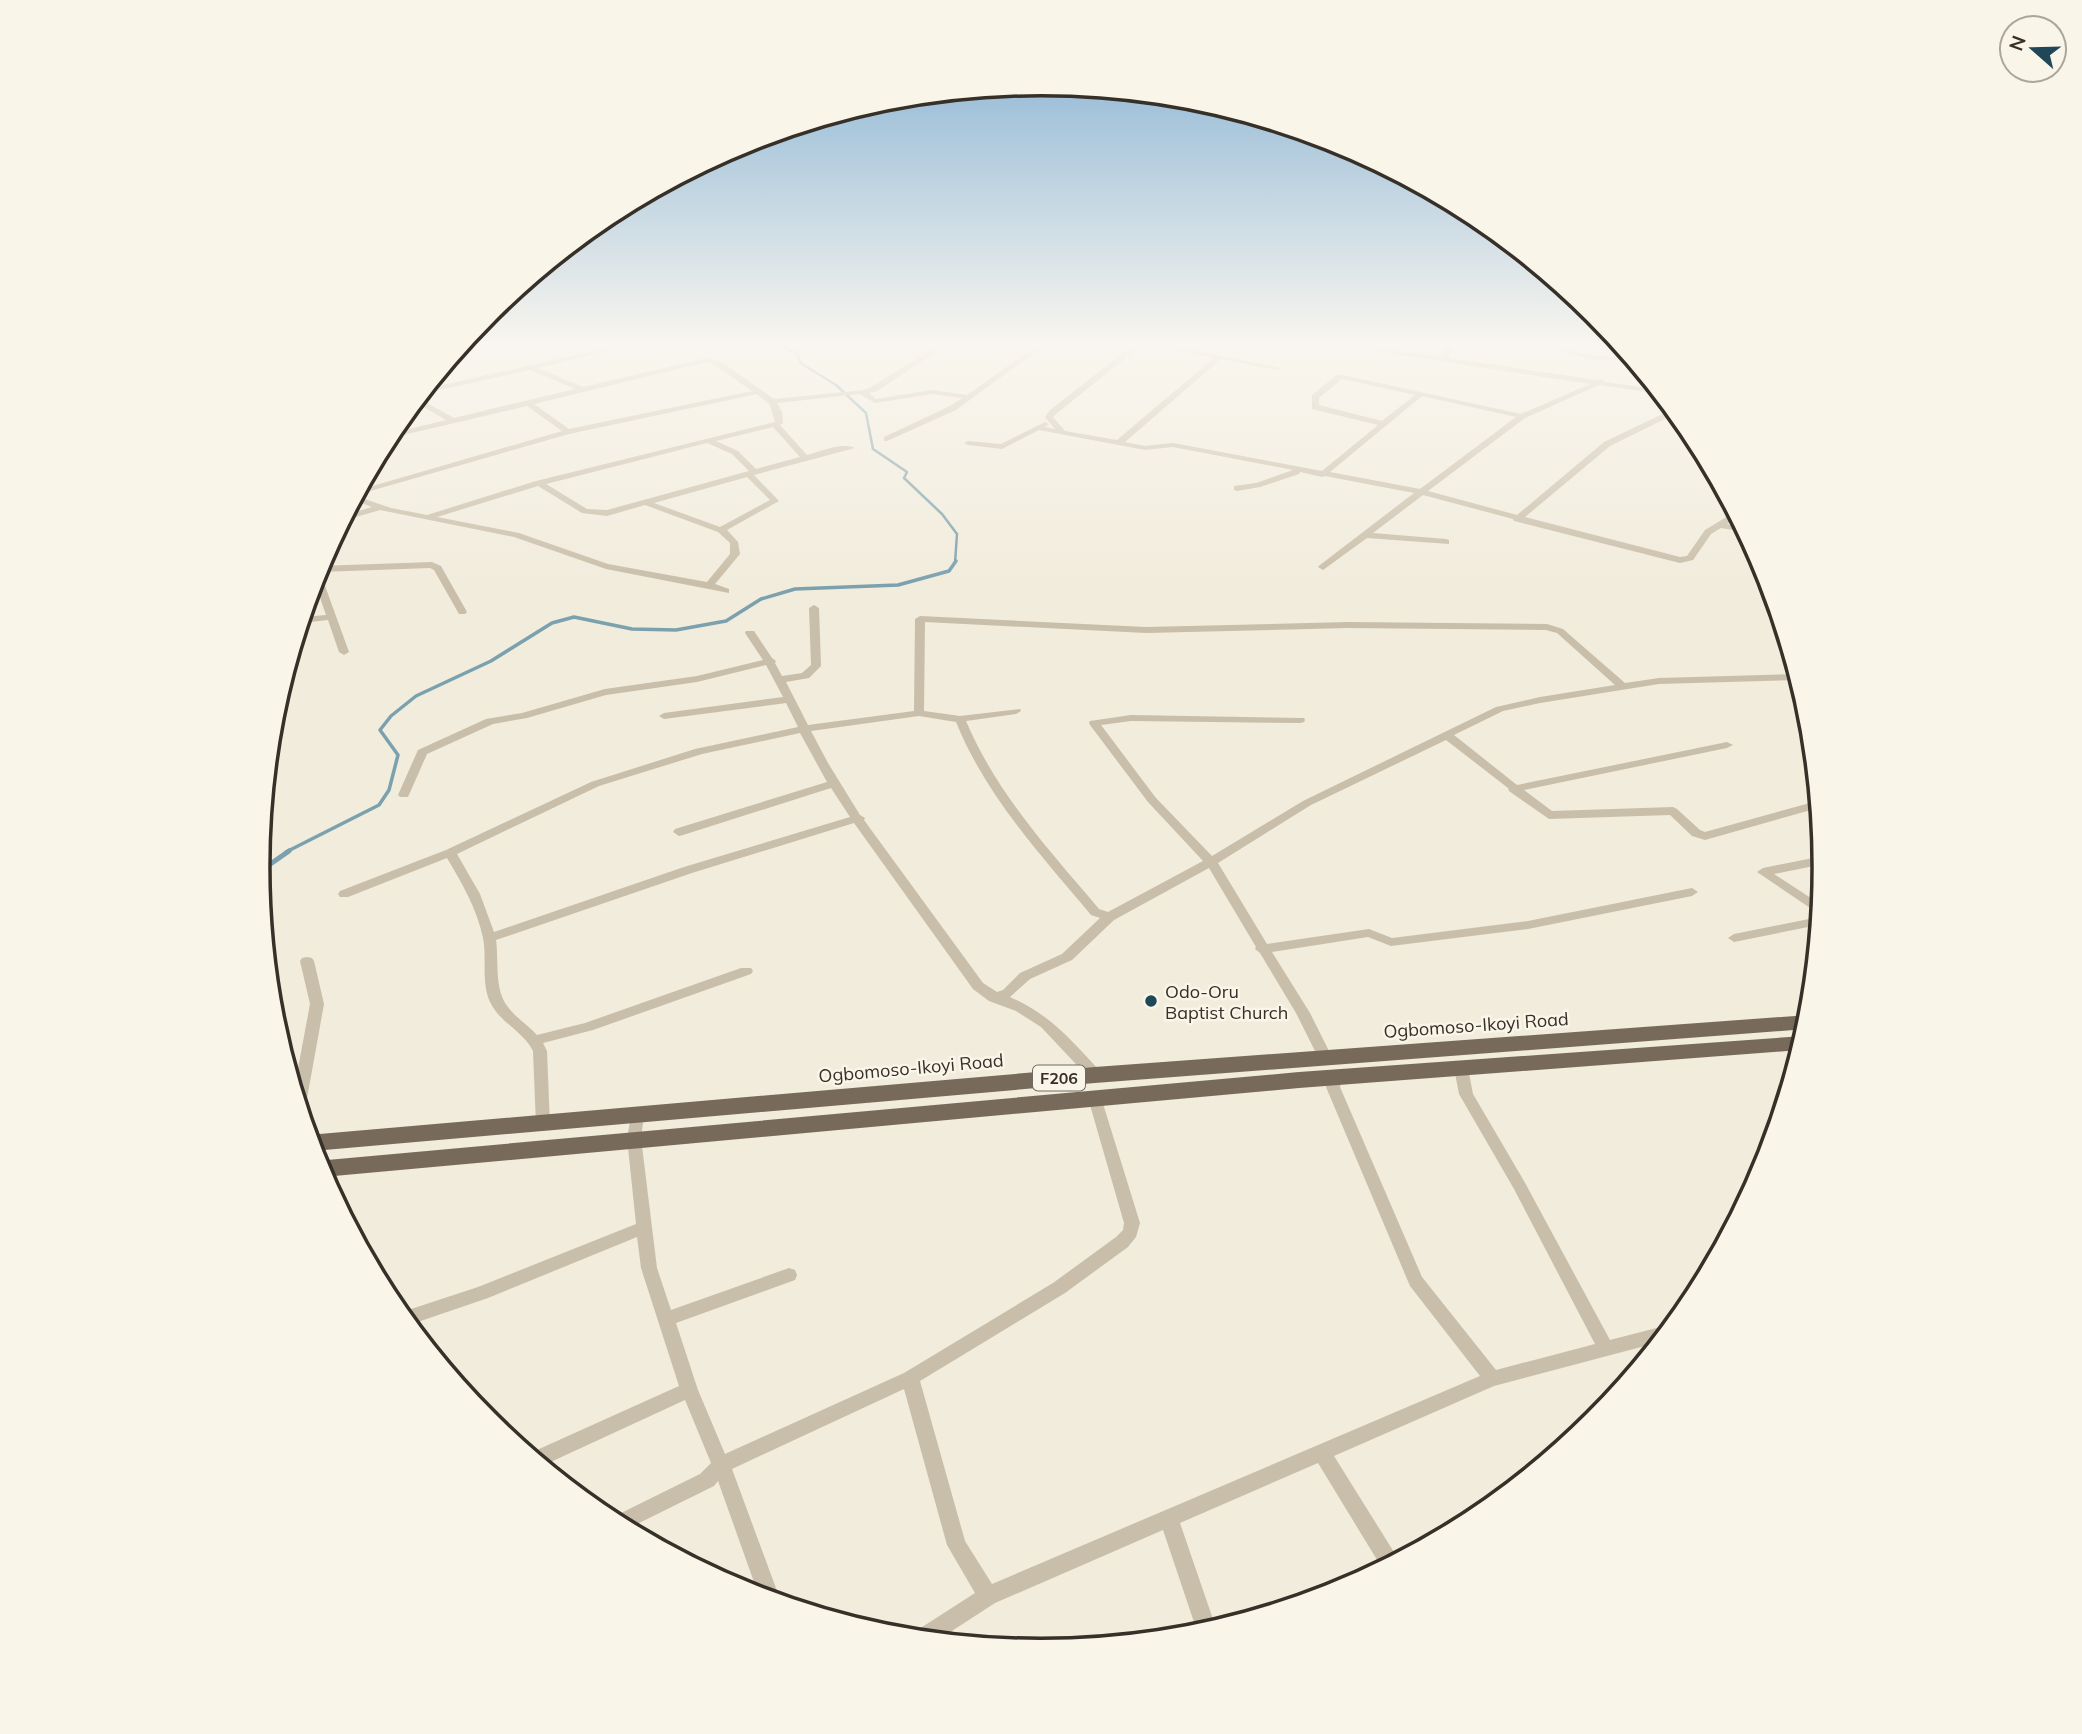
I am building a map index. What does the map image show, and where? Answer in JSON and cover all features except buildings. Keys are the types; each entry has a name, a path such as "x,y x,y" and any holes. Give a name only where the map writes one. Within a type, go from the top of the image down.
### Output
{"main road":[{"name":"Ogbomoso-Ikoyi Road","path":"321,1142 1095,1075 1796,1023"},
{"name":"F206","path":"332,1168 634,1138 1336,1077 1790,1044"}],"street":[{"path":"405,433 445,423"},
{"path":"555,423 568,432"},
{"path":"370,489 568,432 611,423"},
{"path":"431,516 539,483 779,423"},
{"path":"887,439 921,423"},
{"path":"968,443 1002,447 1047,423"},
{"path":"1053,423 1062,432"},
{"path":"1118,444 1143,423"},
{"path":"1379,423 1383,424"},
{"path":"1323,566 1513,423"},
{"path":"1517,519 1607,444 1650,423"},
{"path":"775,424 806,458"},
{"path":"1237,488 1257,485 1293,472 1324,475 1383,424"},
{"path":"1038,428 1145,448 1173,445 1420,492 1680,560 1690,558 1708,532 1729,520"},
{"path":"706,440 734,451 775,501 721,530"},
{"path":"539,483 585,511 595,513 806,458 851,449"},
{"path":"364,501 380,507 516,535 606,566 709,585 726,591"},
{"path":"644,502 721,530 734,542 735,554 709,585"},
{"path":"356,515 380,507"},
{"path":"1719,526 1733,528"},
{"path":"1364,535 1446,542"},
{"path":"330,570 432,565 438,568 462,612"},
{"path":"322,590 344,652"},
{"path":"782,679 805,676 816,666 814,608"},
{"path":"311,619 330,617"},
{"path":"919,713 920,619 1146,630 1348,625 1547,627 1560,631 1623,687"},
{"path":"750,633 782,679 802,729 834,783 978,986 994,998 1028,1011 1050,1028 1095,1075"},
{"path":"404,794 422,752 490,721 523,716 605,692 697,679 771,661"},
{"path":"994,998 1008,993 1025,976 1067,957 1109,917 1212,863 1307,803 1500,709 1659,681 1787,677"},
{"path":"664,716 790,699"},
{"path":"344,894 450,853 595,783 699,751 802,729 919,713 960,719 1016,711"},
{"path":"960,719 968,742 1012,810 1095,912 1109,917"},
{"path":"1300,720 1132,719 1094,723 1135,779 1212,863 1303,1013 1325,1059"},
{"path":"1447,735 1549,815 1672,811 1696,833 1705,836 1809,807"},
{"path":"1513,789 1727,745"},
{"path":"679,832 834,783"},
{"path":"489,938 688,870 859,818"},
{"path":"450,853 475,892 489,938 497,1002 505,1014 536,1040 540,1051 543,1125"},
{"path":"1811,904 1763,872 1812,862"},
{"path":"1262,949 1369,933 1391,942 1528,925 1692,892"},
{"path":"1734,938 1809,923"},
{"path":"303,1086 317,1011 307,961"},
{"path":"536,1040 588,1027 746,971"},
{"path":"1461,1068 1466,1094 1519,1185 1606,1349"},
{"path":"1336,1077 1333,1087 1416,1282 1492,1379"},
{"path":"630,1518 707,1479 721,1465 910,1378 1059,1288 1122,1242 1130,1232 1132,1223 1095,1098"},
{"path":"637,1115 634,1138 649,1268 689,1390 721,1465 765,1586"},
{"path":"415,1315 482,1293 643,1228"},
{"path":"665,1320 789,1275"},
{"path":"935,1630 988,1596 1492,1379 1652,1336"},
{"path":"910,1378 957,1545 988,1596"},
{"path":"545,1456 689,1390"},
{"path":"1322,1454 1385,1556"},
{"path":"1169,1519 1203,1620"}],"waterway":[{"path":"868,423 873,449 907,472 904,478 942,514 957,534 955,562"},
{"path":"286,852 379,805 389,790 398,755 380,730 391,716 416,696 491,661 552,623 574,617 632,629 676,630 726,621 761,599 795,589 898,585 949,571 955,562"},
{"path":"270,864 289,851"}],"place":[{"name":"Odo-Oru Baptist Church","path":"1151,1001"}]}
